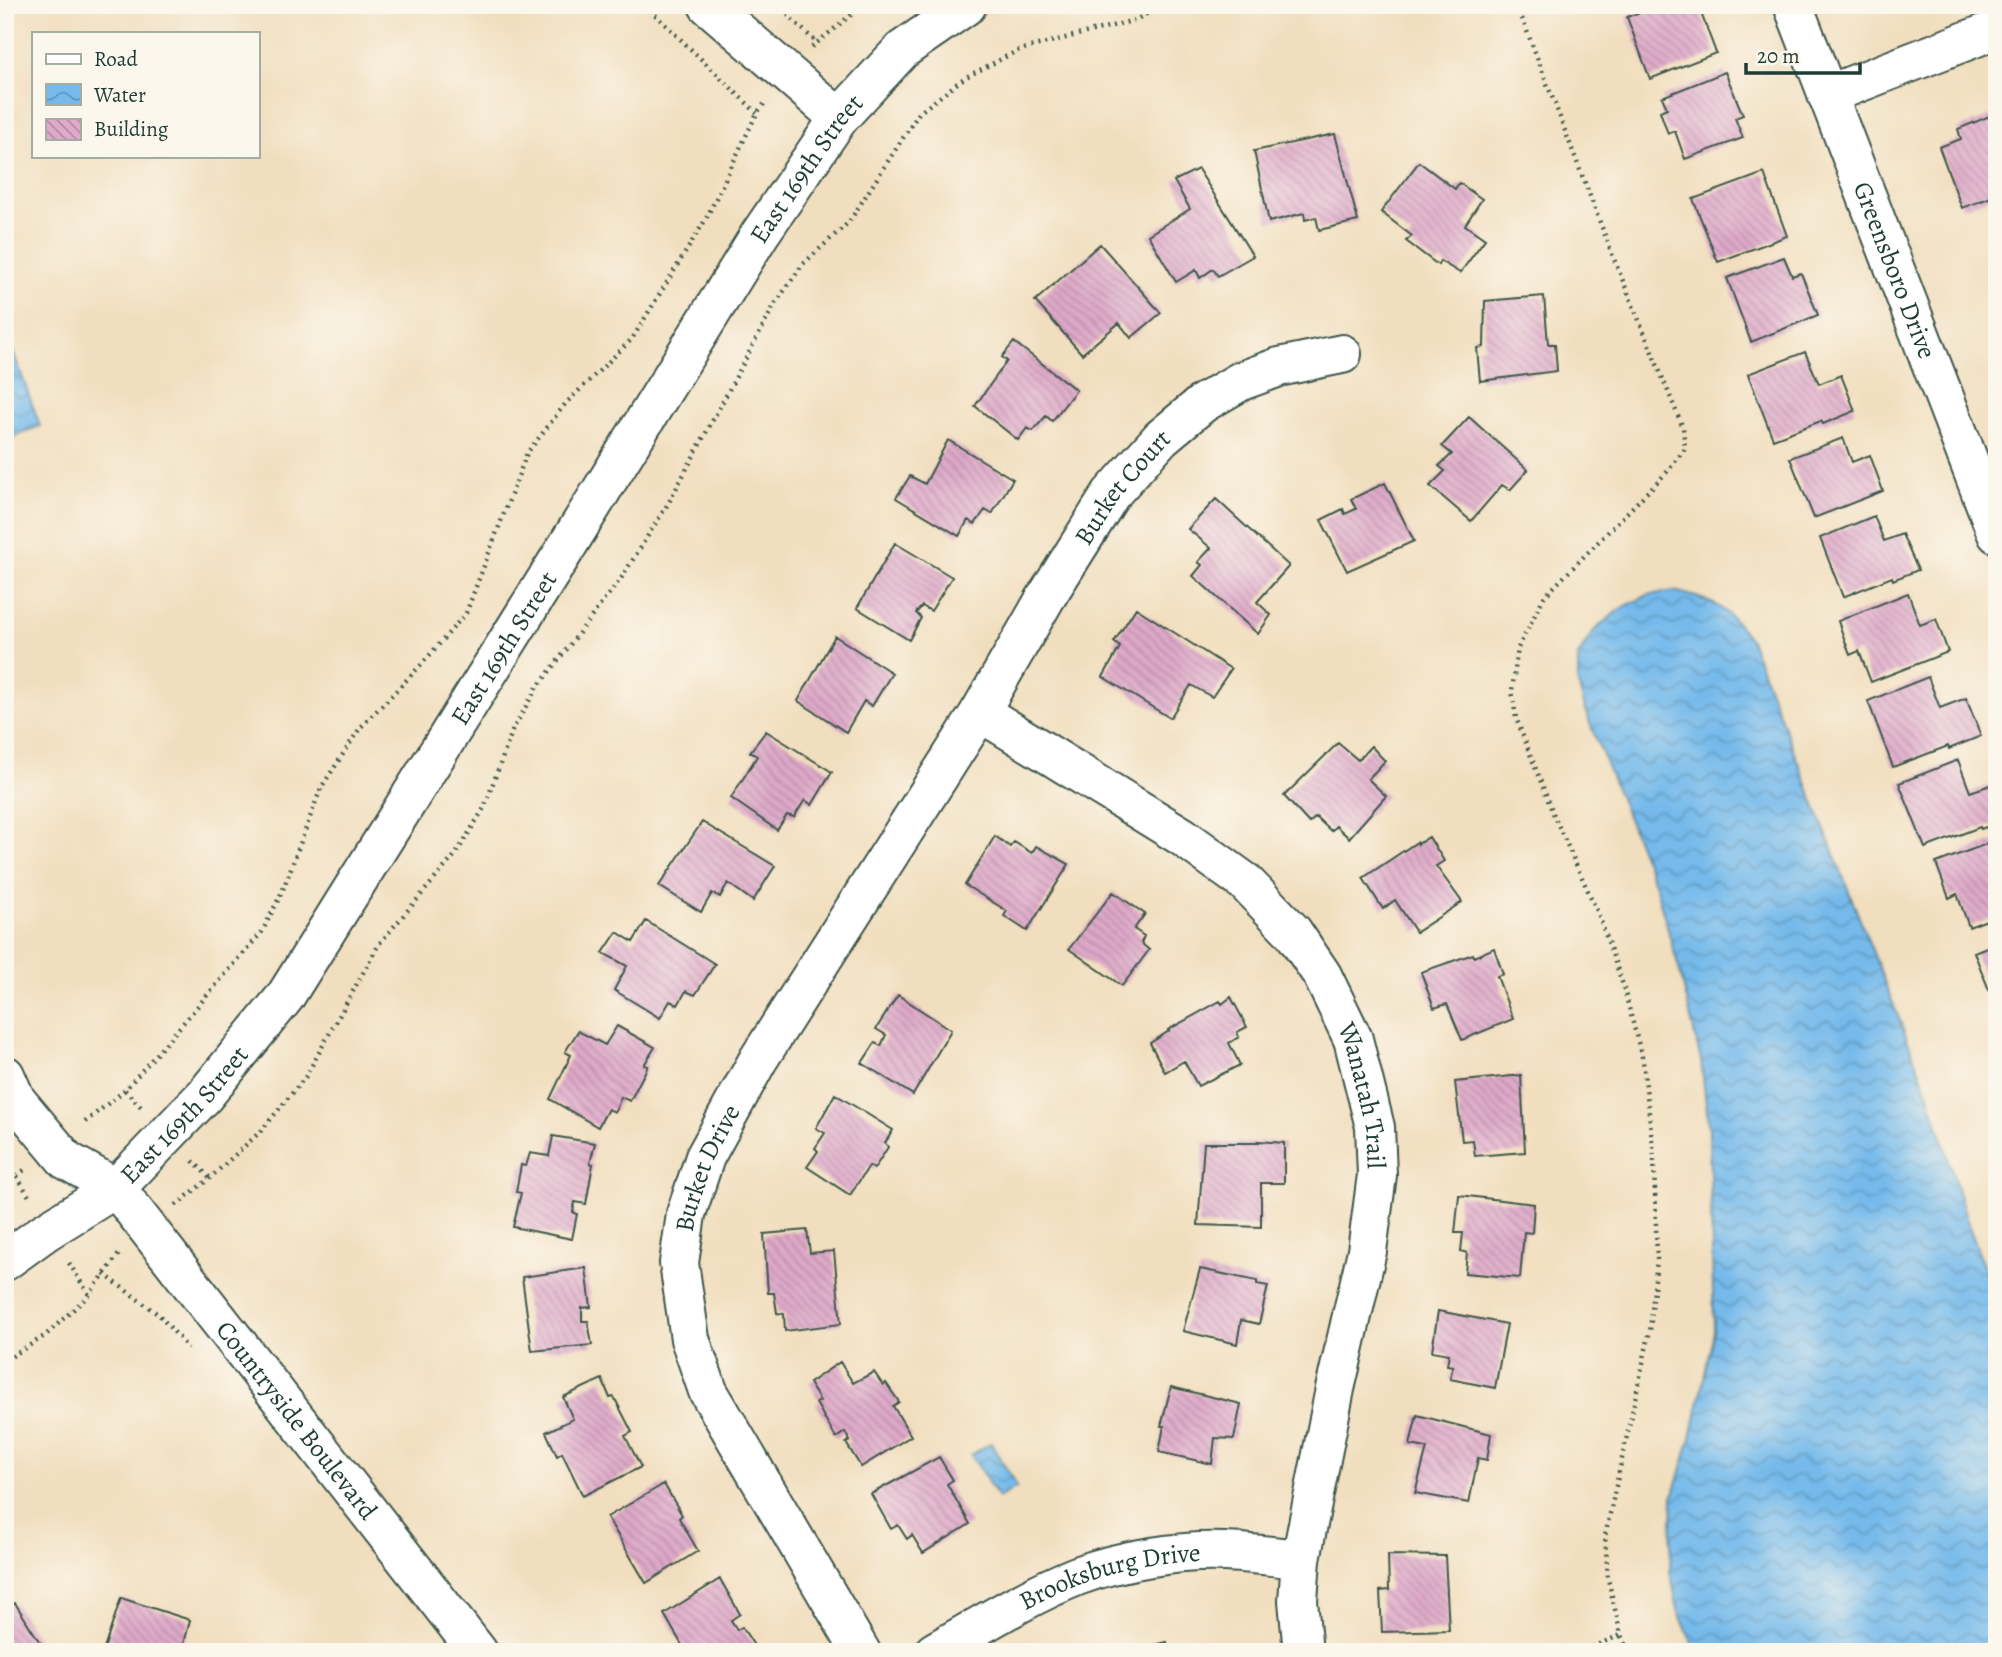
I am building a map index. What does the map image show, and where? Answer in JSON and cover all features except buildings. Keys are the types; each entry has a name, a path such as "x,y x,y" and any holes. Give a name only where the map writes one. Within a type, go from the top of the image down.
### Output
{"street":[{"path":"708,5 839,118"},
{"name":"East 169th Street","path":"5,1261 45,1232 116,1188 205,1095 285,997 760,234 839,118 902,50 967,5"},
{"name":"Greensboro Drive","path":"1793,5 1995,527"},
{"path":"1828,95 1997,29"},
{"name":"Burket Court","path":"980,712 1045,599 1111,494 1161,438 1203,403 1241,381 1279,368 1342,354"},
{"name":"Wanatah Trail","path":"980,712 1183,837 1245,882 1293,932 1322,975 1353,1039 1375,1127 1377,1175 1367,1251 1335,1389 1301,1559 1298,1601 1303,1652"},
{"name":"Burket Drive","path":"861,1652 708,1391 690,1339 679,1263 686,1214 705,1157 758,1060 980,712"},
{"path":"6,1078 16,1100 66,1160 116,1188"},
{"name":"Countryside Boulevard","path":"116,1188 478,1652"},
{"name":"Brooksburg Drive","path":"934,1652 1032,1598 1077,1577 1116,1565 1169,1555 1223,1552 1301,1559"}],"path":[{"path":"645,5 757,113"},
{"path":"778,5 816,42"},
{"path":"5,1183 125,1090 262,932 282,892 321,788 360,728 422,664 466,613 527,453 566,404 632,339 706,219 757,113 816,42 863,5"},
{"path":"5,1357 11,1357 46,1335 89,1295 119,1254 261,1130 306,1076 379,944 456,854 484,808 513,729 536,690 622,576 669,502 775,304 803,264 849,222 919,113 964,78 1019,50 1135,20 1164,5"},
{"path":"1517,5 1614,259 1683,428 1685,449 1667,472 1544,597 1518,648 1512,690 1516,718 1550,805 1598,913 1623,985 1643,1061 1654,1157 1657,1259 1650,1331 1605,1536 1608,1579 1621,1635 1629,1652"},
{"path":"1579,1652 1621,1635"}],"water":[{"path":"5,329 40,426 5,441"},
{"path":"1674,591 1710,602 1726,612 1750,640 1929,1095 1968,1224 1997,1299 1997,1652 1696,1652 1678,1610 1670,1571 1673,1497 1691,1438 1714,1331 1709,1130 1701,1061 1656,888 1589,721 1578,684 1578,656 1594,631 1620,609 1648,595"},
{"path":"991,1443 1017,1487 998,1498 971,1455"}]}
